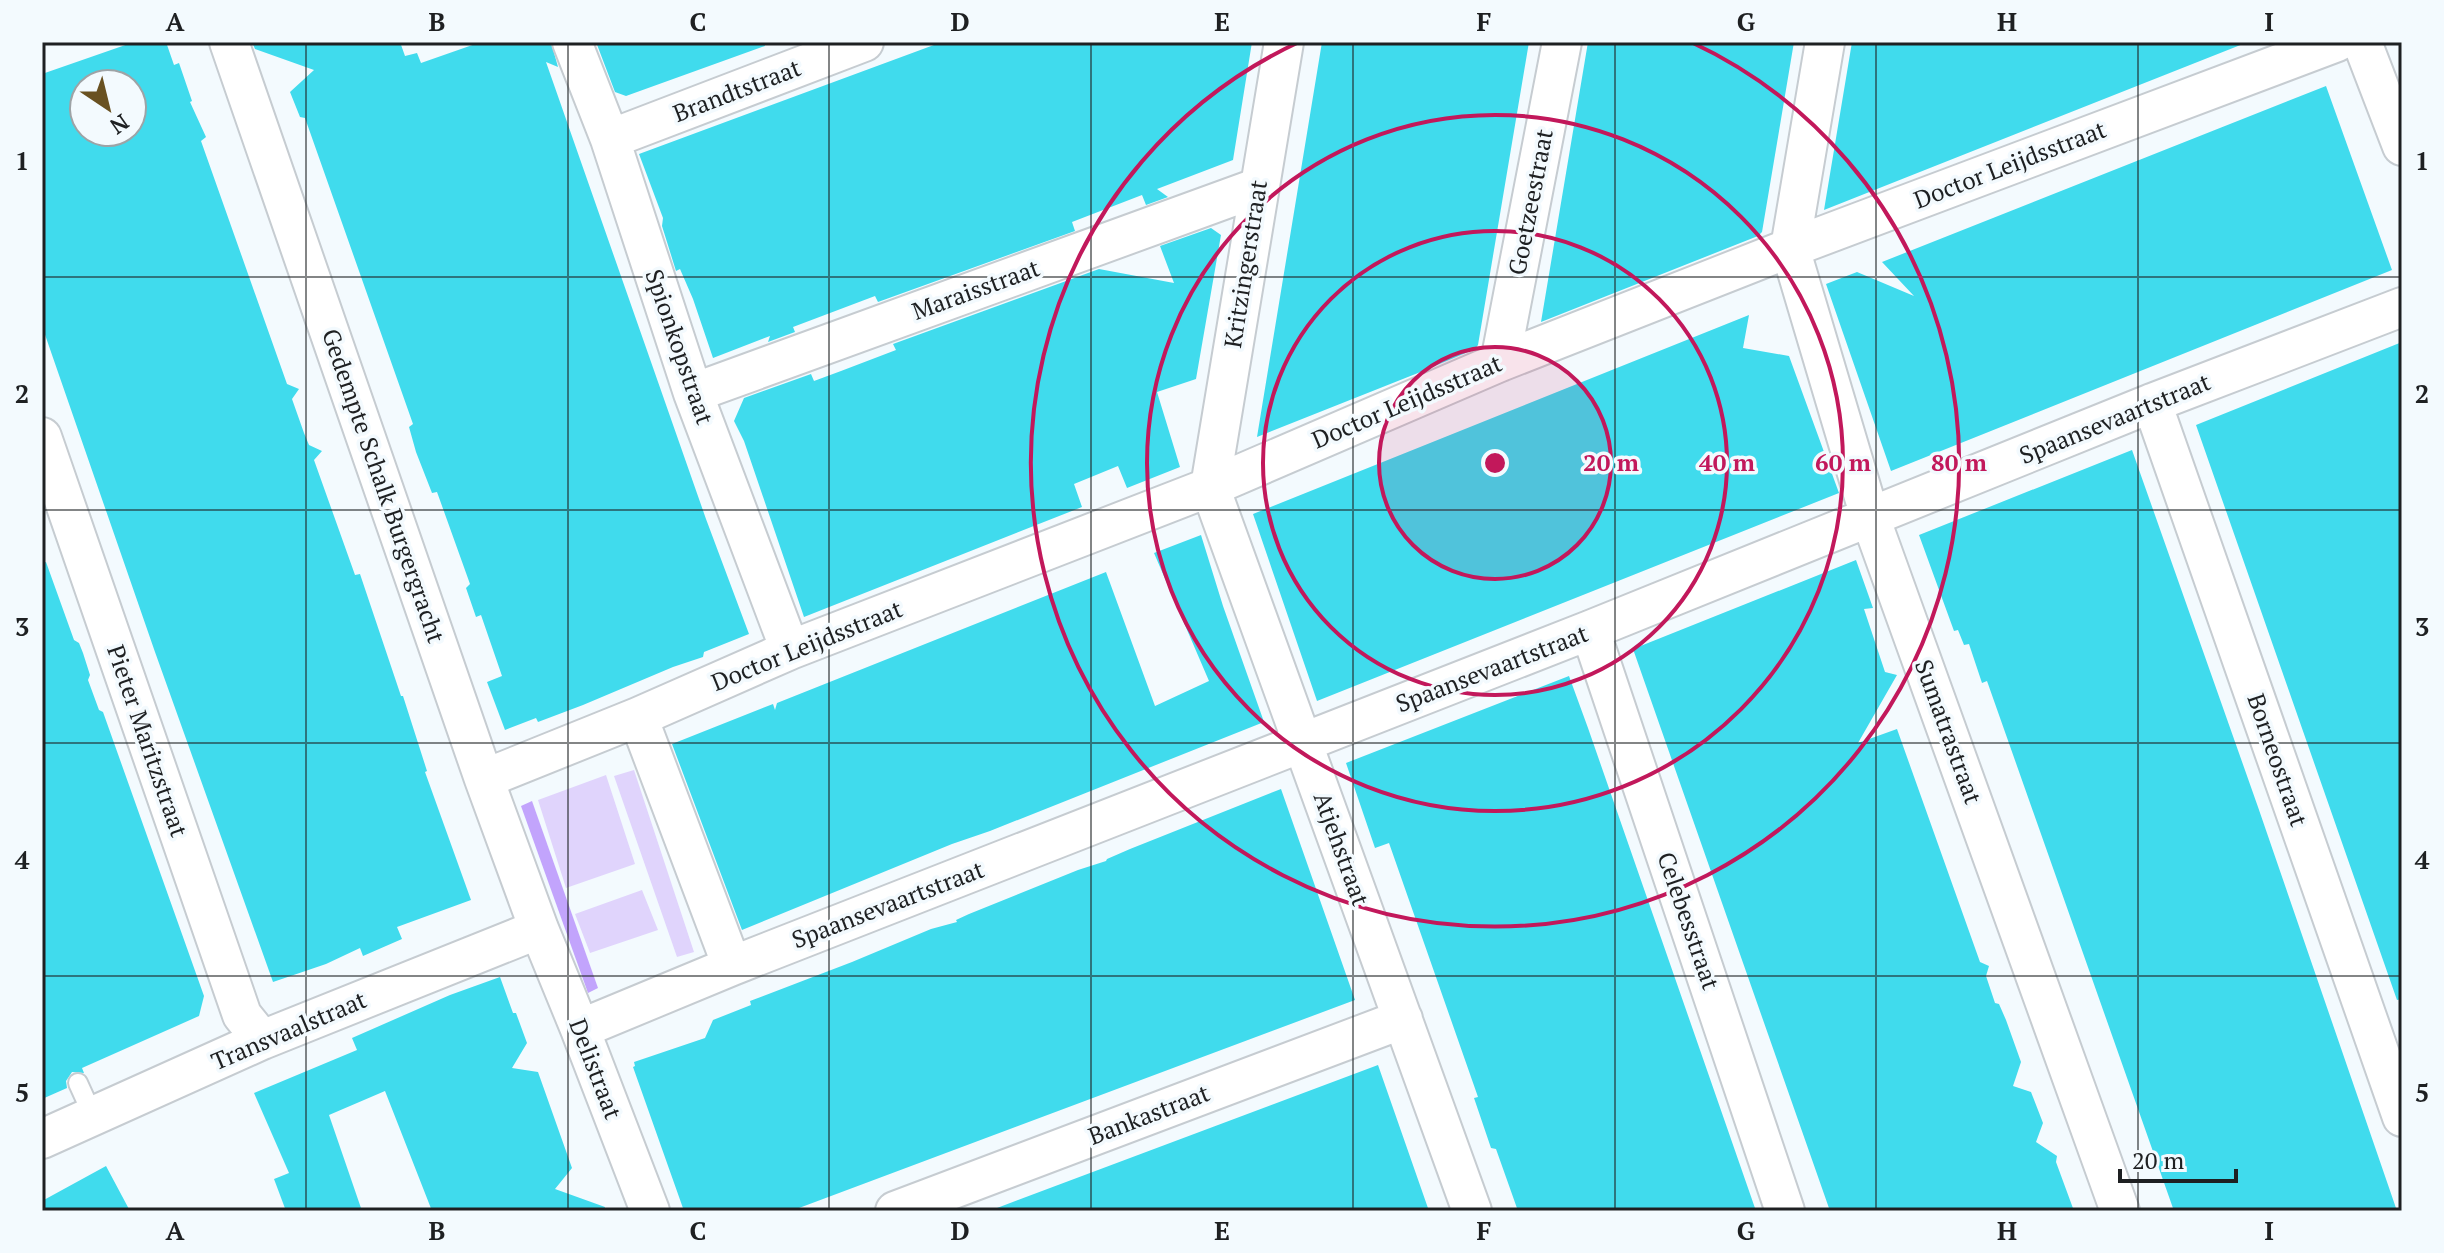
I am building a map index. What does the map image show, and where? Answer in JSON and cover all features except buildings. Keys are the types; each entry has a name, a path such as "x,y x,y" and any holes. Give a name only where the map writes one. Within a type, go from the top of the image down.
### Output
{"street":[{"name":"Gedempte Schalk Burgergracht","path":"229,42 484,779 539,929"},
{"name":"Spionkopstraat","path":"572,42 610,139 693,393 790,650"},
{"name":"Brandtstraat","path":"610,139 864,42"},
{"name":"Kritzingerstraat","path":"1210,487 1284,42"},
{"name":"Goetzeestraat","path":"1500,362 1562,42"},
{"path":"1790,248 1825,42"},
{"name":"Doctor Leijdsstraat","path":"484,779 638,717 790,650 1210,487 1500,362 1790,248 2337,42"},
{"path":"2362,42 2402,146"},
{"name":"Maraisstraat","path":"693,393 1259,187"},
{"name":"Sumatrastraat","path":"1790,248 1870,517 2120,1211"},
{"name":"Spaansevaartstraat","path":"580,1029 732,966 1590,630 2152,403 2402,307"},
{"name":"Borneostraat","path":"2152,403 2402,1117"},
{"name":"Pieter Maritzstraat","path":"42,437 242,1015 262,1040"},
{"name":"Atjehstraat","path":"1210,487 1472,1211"},
{"name":"Celebesstraat","path":"1590,630 1785,1211"},
{"path":"638,717 732,966"},
{"name":"Transvaalstraat","path":"42,1139 86,1100 262,1040 539,929"},
{"name":"Delistraat","path":"539,929 650,1211"},
{"name":"Bankastraat","path":"895,1211 1403,1019"}],"shaded area":[{"path":"634,770 694,952 677,957 614,776"},
{"path":"606,775 635,864 566,888 538,800"},
{"path":"532,801 598,988 588,993 521,806"},
{"path":"642,890 658,930 590,953 575,914"}]}
